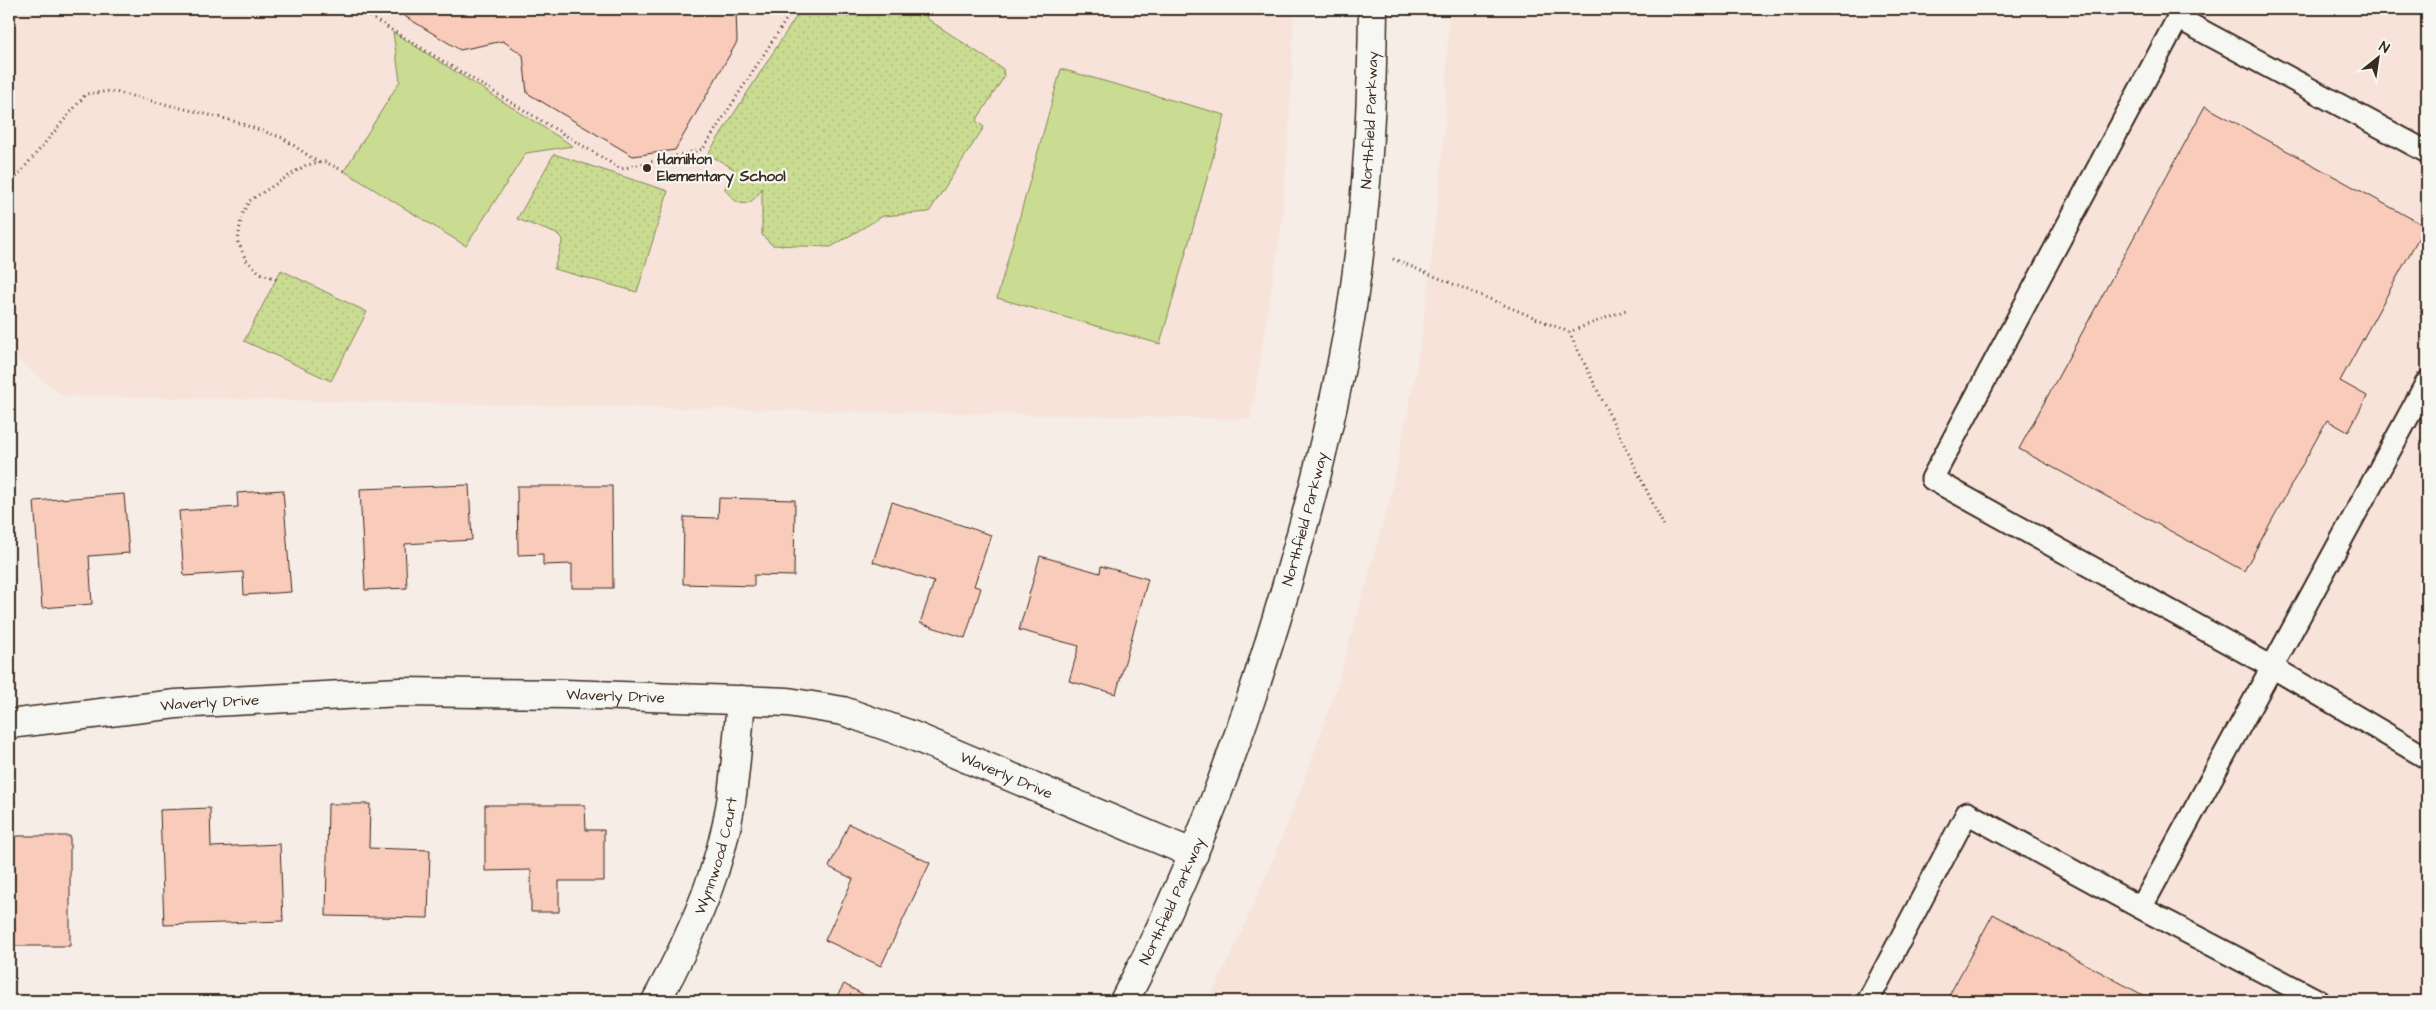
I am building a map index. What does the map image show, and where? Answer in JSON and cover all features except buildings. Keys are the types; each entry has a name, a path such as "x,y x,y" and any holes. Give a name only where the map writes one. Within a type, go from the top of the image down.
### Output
{"street":[{"name":"Northfield Parkway","path":"1124,1001 1142,968 1194,854 1231,759 1266,655 1299,543 1329,423 1350,320 1372,112 1373,9"},
{"name":"Waverly Drive","path":"9,724 176,704 400,692 564,694 788,702 852,714 969,757 1194,854"},
{"name":"Wynnwood Court","path":"656,1001 694,929 719,853 731,803 741,700"}],"lane":[{"path":"2427,152 2178,18 1932,479 2272,667 2427,758"},
{"path":"2141,908 2427,382"},
{"path":"1868,1001 1967,813 2141,908 2319,1001"}],"path":[{"path":"357,9 622,169 703,149 793,9"},
{"path":"9,184 86,94 111,91 230,120 265,132 282,138 319,163"},
{"path":"276,280 260,274 246,260 238,242 241,217 249,201 306,165 325,162 344,171"},
{"path":"1388,257 1569,332 1664,526"},
{"path":"1569,332 1626,310"}],"shaded area":[{"name":"Hamilton Elementary School","path":"9,9 1294,9 1290,115 1282,221 1251,419 63,396 9,353"},
{"path":"1449,9 2427,9 2427,1001 1208,1001 1234,949 1280,843 1313,756 1341,673 1390,498 1416,371 1429,283 1445,122"}],"green space":[{"path":"801,9 929,9 926,18 1003,69 1004,77 976,121 984,127 929,212 883,216 831,247 772,245 762,235 762,188 758,195 744,204 735,200 725,189 729,175 734,169 708,154"},
{"path":"393,32 573,146 526,153 466,246 344,171 400,81"},
{"path":"1061,69 1225,115 1160,344 997,298"},
{"path":"554,154 668,191 637,292 554,269 563,239 557,234 517,219"},
{"path":"281,270 367,312 331,381 244,341"}],"place":[{"name":"Hamilton Elementary School","path":"647,168"}]}
